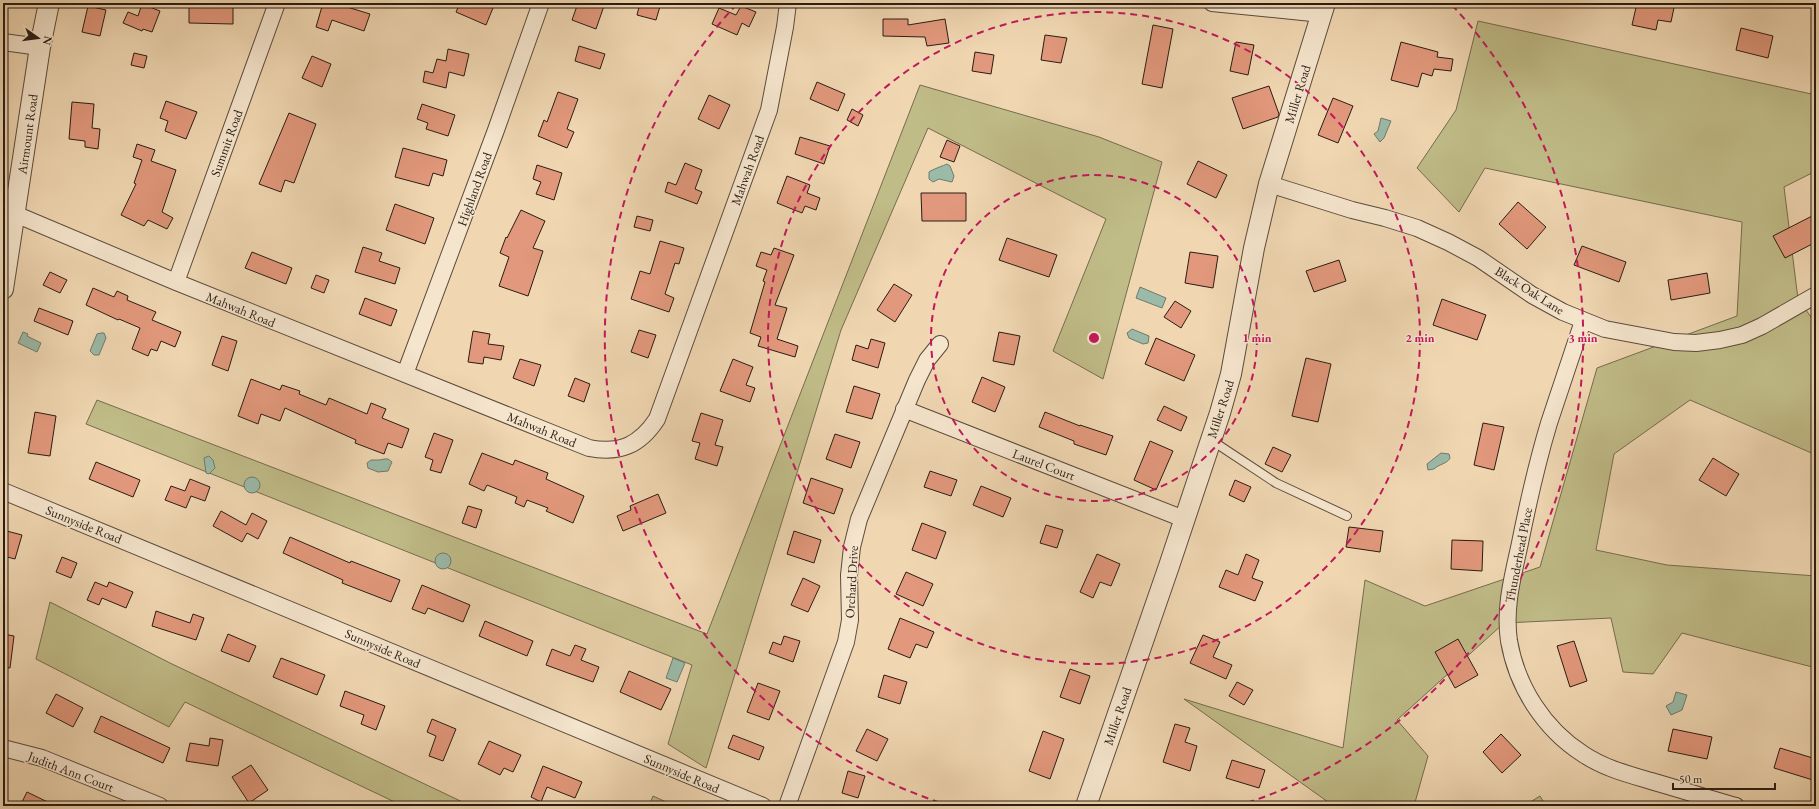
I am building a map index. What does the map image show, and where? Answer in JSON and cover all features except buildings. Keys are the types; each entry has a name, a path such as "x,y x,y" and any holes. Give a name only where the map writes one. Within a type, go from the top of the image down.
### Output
{"street":[{"name":"Airmount Road","path":"3,288 40,47 49,3"},
{"name":"Summit Road","path":"176,282 277,3"},
{"name":"Highland Road","path":"404,374 493,138 541,3"},
{"name":"Mahwah Road","path":"15,214 176,282 589,448 602,451 616,450 641,439 651,429 657,419 769,110 785,28 788,3"},
{"path":"1212,3 1324,8"},
{"name":"Miller Road","path":"1086,806 1220,413 1231,374 1254,248 1269,184 1324,8"},
{"path":"3,42 40,47"},
{"name":"Black Oak Lane","path":"1269,184 1352,210 1417,228 1478,258 1532,295 1583,321 1605,329 1674,342 1696,343 1720,340 1742,335 1762,326 1816,295"},
{"name":"Thunderhead Place","path":"1583,321 1549,424 1529,499 1509,594 1508,625 1514,662 1529,698 1548,725 1583,755 1606,767 1628,775 1736,806"},
{"name":"Orchard Drive","path":"787,806 846,642 850,620 849,575 852,547 859,519 904,409 928,360 940,344"},
{"name":"Laurel Court","path":"904,409 1184,519"},
{"name":"Sunnyside Road","path":"3,491 763,806"},
{"name":"Judith Ann Court","path":"3,748 42,758 160,806"}],"lane":[{"path":"1210,439 1276,483 1348,516"}],"shaded area":[{"path":"1478,21 1816,95 1816,171 1784,187 1798,299 1816,324 1816,455 1690,400 1614,454 1596,550 1667,565 1816,576 1816,668 1682,633 1653,674 1623,672 1611,618 1504,623 1397,720 1428,756 1414,806 1326,806 1328,802 1184,699 1343,748 1365,580 1425,606 1540,567 1597,368 1737,316 1742,222 1485,168 1459,212 1417,168 1456,110"},
{"path":"920,85 1099,137 1162,162 1103,379 1053,351 1106,219 928,128 841,330 706,768 668,744 692,665 86,424 97,400 707,634"},
{"path":"1381,118 1391,121 1384,138 1380,142 1374,134 1378,131"},
{"path":"947,164 950,166 954,176 952,182 939,179 933,182 929,179 929,172"},
{"path":"1140,287 1166,298 1162,308 1136,298"},
{"path":"1132,329 1149,336 1148,343 1143,344 1129,338 1127,333"},
{"path":"23,332 28,334 27,336 41,343 37,352 18,343"},
{"path":"104,333 106,338 99,355 94,355 90,351 97,334"},
{"path":"1441,453 1449,454 1449,460 1434,469 1428,470 1427,464"},
{"path":"209,456 213,460 215,468 209,474 206,473 204,458"},
{"path":"388,459 392,462 388,471 378,472 368,468 367,463 371,460"},
{"path":"252,477 259,482 260,485 255,492 252,493 245,488 244,485 249,478"},
{"path":"440,553 446,553 451,558 449,567 446,569 440,569 435,564 435,558"},
{"path":"50,602 170,663 471,806 403,806 185,702 169,727 36,659"},
{"path":"673,658 685,663 677,682 666,678"},
{"path":"1676,692 1687,695 1682,710 1671,715 1666,706 1673,702"},
{"path":"653,796 675,806 649,806"},
{"path":"1540,796 1546,806 1524,806"}]}
